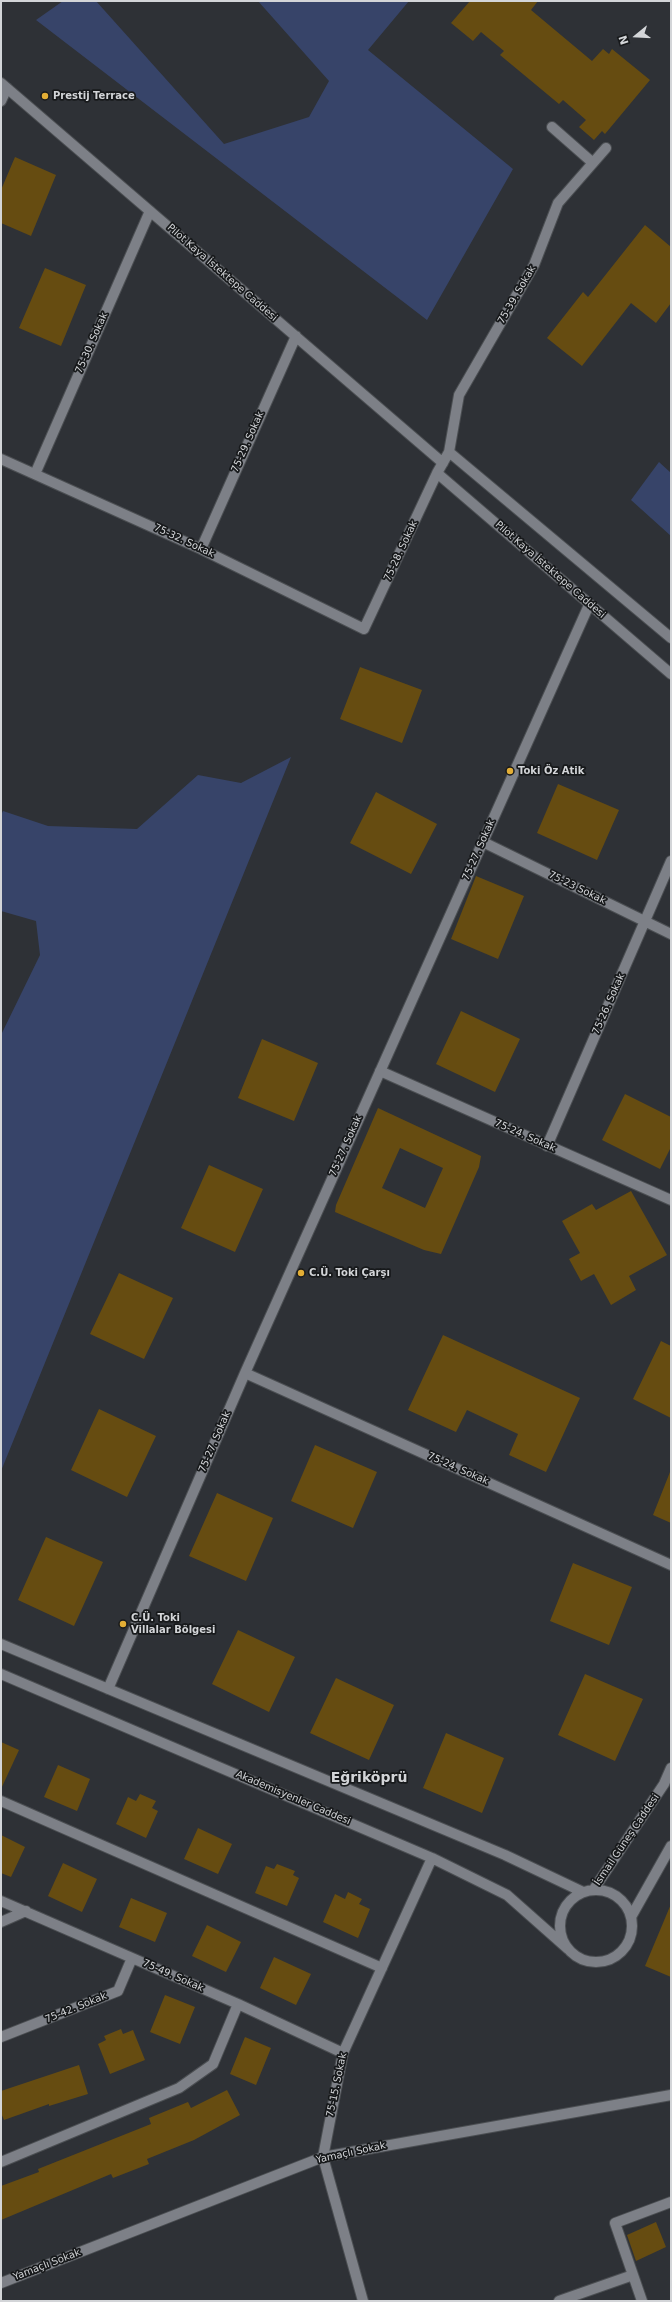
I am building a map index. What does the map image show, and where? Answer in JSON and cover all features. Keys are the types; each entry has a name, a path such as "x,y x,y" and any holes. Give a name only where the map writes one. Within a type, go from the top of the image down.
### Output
{"street":[{"path":"1,101 4,86"},
{"name":"Pilot Kaya İstektepe Caddesi","path":"4,86 443,463"},
{"path":"552,127 593,163"},
{"name":"75-39. Sokak","path":"450,452 459,395 534,265 558,203 606,148"},
{"name":"75-30. Sokak","path":"35,474 150,211"},
{"name":"75-29. Sokak","path":"201,549 296,336"},
{"path":"437,473 450,452 671,638"},
{"name":"75-32. Sokak","path":"1,459 201,549 364,629"},
{"name":"Pilot Kaya İstektepe Caddesi","path":"437,473 671,674"},
{"name":"75-28. Sokak","path":"364,629 437,473"},
{"name":"75-27. Sokak","path":"108,1689 244,1373 589,605"},
{"name":"75-23 Sokak","path":"482,842 671,934"},
{"name":"75-26. Sokak","path":"547,1146 671,861"},
{"name":"75-24. Sokak","path":"380,1071 671,1200"},
{"name":"75-24. Sokak","path":"244,1373 671,1565"},
{"path":"1,1644 505,1855 583,1892"},
{"name":"Akademisyenler Caddesi","path":"1,1674 432,1858 508,1895 568,1949"},
{"name":"İsmail Güneş Caddesi","path":"594,1890 664,1784 671,1768"},
{"path":"1,1801 382,1968"},
{"path":"631,1917 671,1846"},
{"name":"75-15. Sokak","path":"363,2301 323,2157 343,2053 432,1858"},
{"path":"594,1890 606,1891 617,1896 626,1906 631,1917 632,1929 628,1941 621,1951 611,1958 598,1961 587,1960 577,1956 568,1949 560,1928 561,1917 565,1906 573,1898 583,1892 594,1890"},
{"name":"75-49. Sokak","path":"1,1901 238,2004 343,2053"},
{"path":"1,1922 26,1911"},
{"name":"75-42. Sokak","path":"1,2037 118,1991 132,1958"},
{"path":"1,2162 179,2088 213,2064 238,2004"},
{"name":"Yamaçlı Sokak","path":"1,2283 323,2157 671,2095"},
{"path":"642,2301 615,2223 671,2202"},
{"path":"559,2301 633,2275"}],"shaded area":[{"path":"63,1 96,1 224,144 309,117 329,81 258,1 409,1 368,50 513,169 427,320 36,20"},
{"path":"659,462 671,473 671,536 631,500"},
{"path":"291,757 1,1471 1,1035 40,955 36,921 1,911 1,815 3,811 48,826 137,829 198,775 241,783"}],"building":[{"path":"470,1 538,1 531,10 592,61 603,49 609,54 612,49 650,80 605,134 602,131 594,140 579,127 586,120 563,100 559,104 500,55 504,51 481,32 473,41 451,23"},
{"path":"15,157 56,175 31,236 1,223 1,190"},
{"path":"645,225 671,247 671,303 656,323 631,303 582,366 547,338 583,292 588,297"},
{"path":"45,268 86,285 61,346 19,328"},
{"path":"360,667 422,690 402,743 340,719"},
{"path":"558,784 619,810 597,860 537,833"},
{"path":"376,792 437,824 411,874 350,843"},
{"path":"476,876 524,896 498,959 451,939"},
{"path":"461,1011 520,1039 495,1092 436,1064"},
{"path":"262,1039 318,1063 294,1121 238,1098"},
{"path":"625,1094 671,1117 671,1147 660,1169 602,1140"},
{"path":"378,1108 481,1156 479,1167 441,1254 424,1250 335,1212 336,1205","holes":["400,1148 443,1168 425,1208 382,1188"]},
{"path":"209,1165 263,1189 235,1252 181,1228"},
{"path":"631,1191 667,1255 629,1276 636,1290 611,1305 594,1274 581,1281 569,1259 580,1253 562,1221 592,1204 596,1210"},
{"path":"119,1273 173,1298 144,1359 90,1334"},
{"path":"443,1335 580,1398 546,1472 509,1455 518,1434 467,1410 456,1432 408,1410"},
{"path":"661,1341 671,1346 671,1418 633,1399"},
{"path":"99,1409 156,1436 127,1497 71,1470"},
{"path":"315,1445 377,1472 353,1528 291,1501"},
{"path":"671,1472 671,1523 653,1515"},
{"path":"217,1493 273,1518 246,1581 189,1556"},
{"path":"46,1537 103,1562 74,1626 18,1600"},
{"path":"573,1563 632,1587 609,1645 550,1621"},
{"path":"238,1630 295,1657 269,1712 212,1684"},
{"path":"585,1674 643,1699 615,1761 558,1735"},
{"path":"336,1678 394,1705 369,1760 310,1733"},
{"path":"446,1733 504,1758 482,1813 423,1788"},
{"path":"1,1742 19,1750 1,1789"},
{"path":"58,1765 90,1779 77,1811 44,1797"},
{"path":"140,1794 156,1801 152,1808 158,1811 146,1838 116,1824 128,1797 136,1801"},
{"path":"198,1828 232,1844 218,1874 184,1859"},
{"path":"1,1835 25,1847 11,1877 1,1873"},
{"path":"63,1863 97,1879 82,1912 48,1896"},
{"path":"277,1864 295,1871 293,1875 299,1878 287,1906 255,1893 266,1866 274,1869"},
{"path":"348,1892 362,1899 359,1904 370,1909 358,1938 323,1922 335,1894 345,1899"},
{"path":"131,1898 167,1913 155,1942 119,1927"},
{"path":"671,1904 671,1977 645,1966"},
{"path":"207,1925 241,1942 226,1972 192,1956"},
{"path":"274,1957 311,1974 296,2005 260,1988"},
{"path":"165,1995 195,2007 180,2044 150,2032"},
{"path":"121,2029 123,2034 133,2030 145,2060 110,2074 98,2044 106,2040 104,2036"},
{"path":"245,2037 271,2048 256,2085 230,2074"},
{"path":"79,2065 88,2094 49,2106 49,2104 4,2120 1,2113 1,2091"},
{"path":"227,2090 240,2115 194,2140 147,2159 149,2164 113,2178 111,2174 1,2220 1,2186 39,2172 38,2169 151,2124 149,2118 188,2102 191,2108"},
{"path":"656,2222 666,2247 636,2261 627,2235"}],"place":[{"name":"Prestij Terrace","path":"45,96"},
{"name":"Toki Öz Atik","path":"510,771"},
{"name":"C.Ü. Toki Çarşı","path":"301,1273"},
{"name":"C.Ü. Toki Villalar Bölgesi","path":"123,1624"}],"district":[{"name":"Eğriköprü","path":"369,1778"}]}
